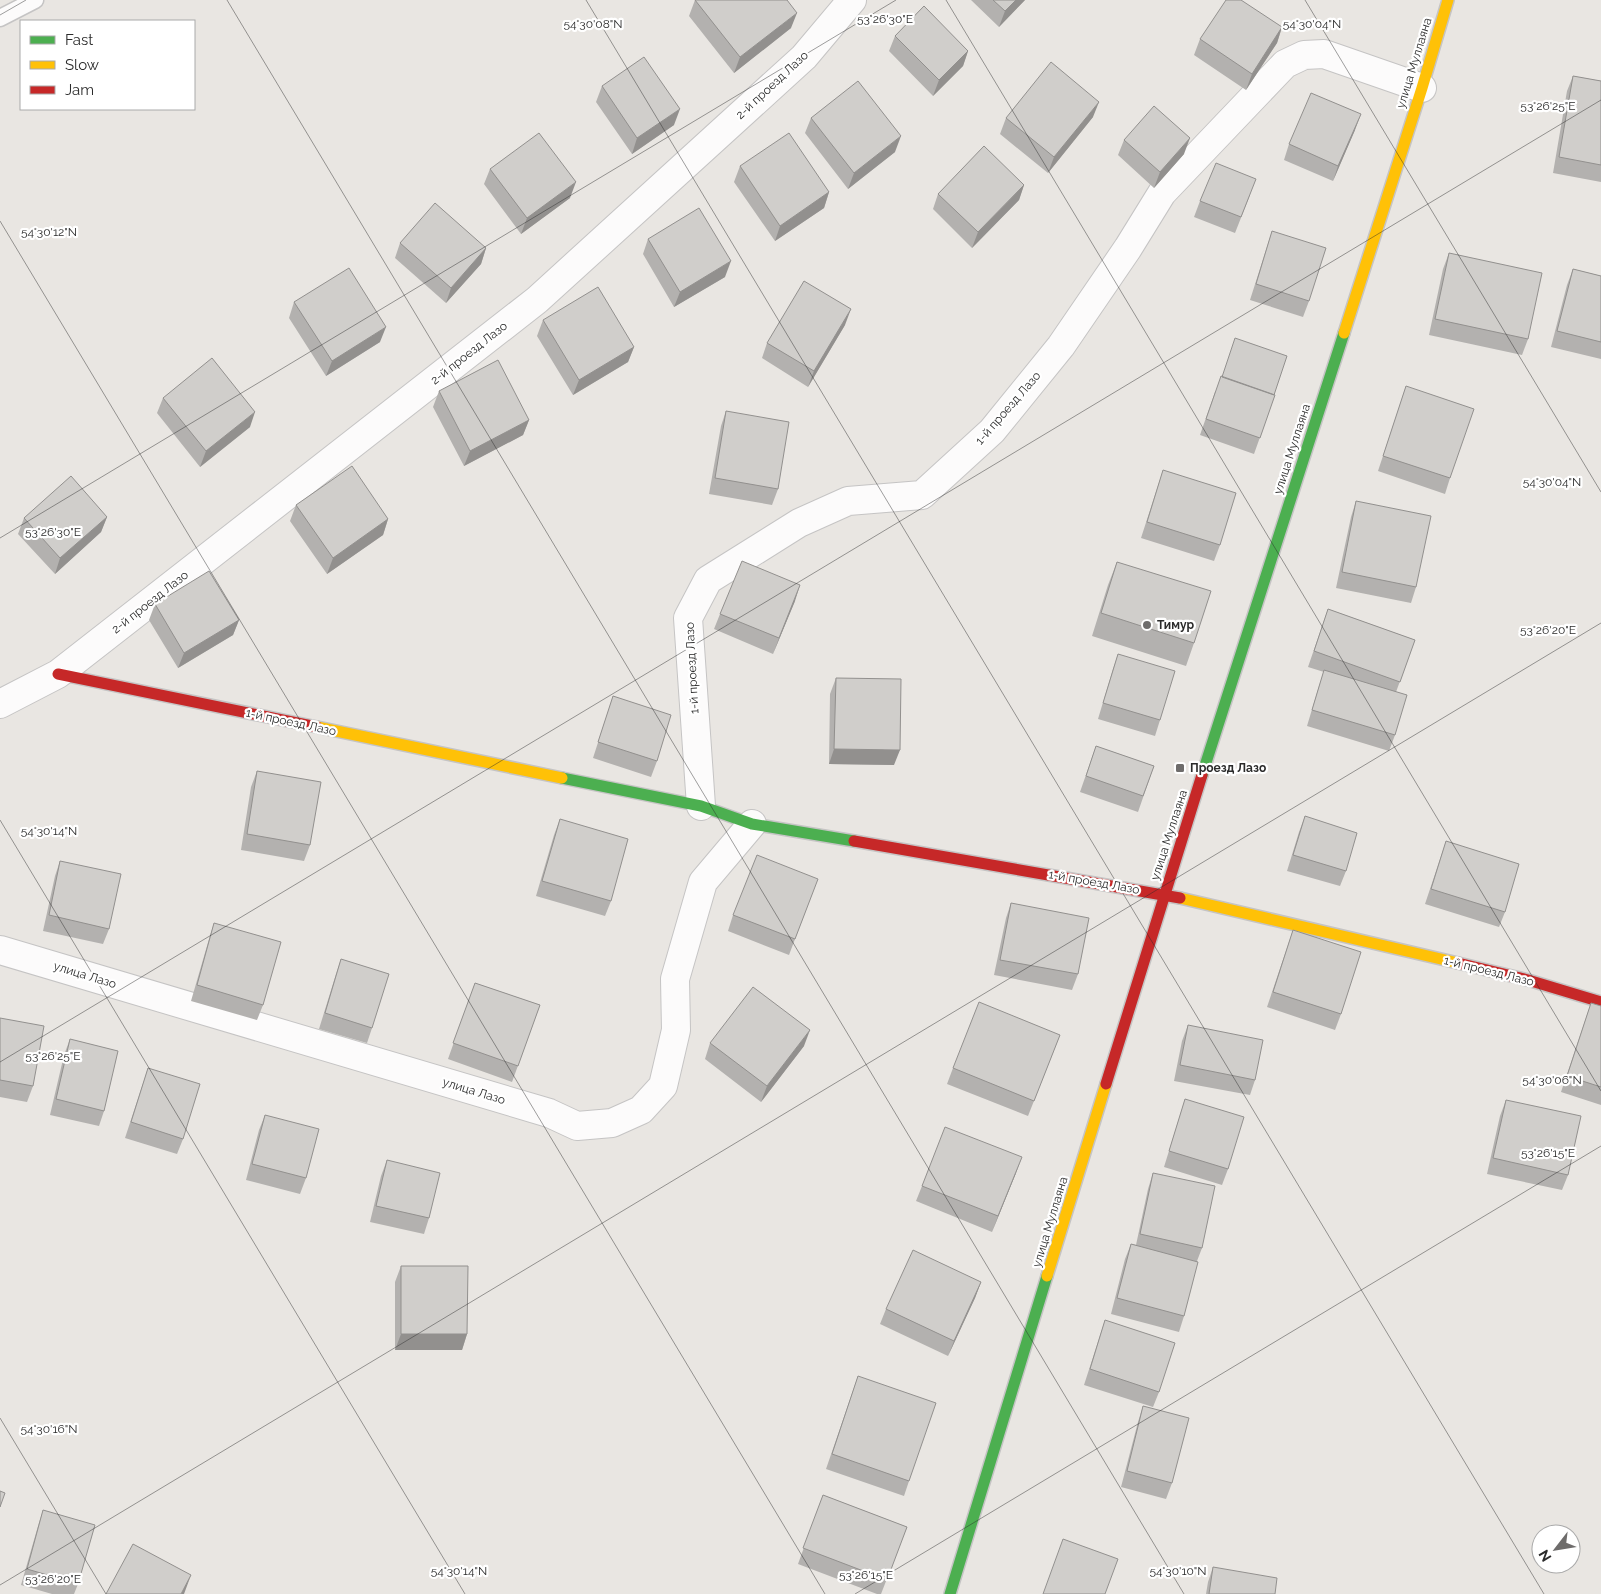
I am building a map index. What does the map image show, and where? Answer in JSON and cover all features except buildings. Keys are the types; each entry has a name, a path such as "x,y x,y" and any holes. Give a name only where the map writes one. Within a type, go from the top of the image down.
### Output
{"main road":[{"name":"улица Муллаяна","path":"950,1594 1164,894 1422,88 1448,0"},
{"name":"1-й проезд Лазо","path":"58,674 701,806 752,824 1164,894 1528,980 1601,1002"}],"street":[{"name":"2-й проезд Лазо","path":"0,704 58,674 537,300 804,57 852,0"},
{"name":"1-й проезд Лазо","path":"701,806 688,618 708,580 799,523 848,502 922,495 992,431 1061,346 1128,248 1162,193 1285,64 1304,55 1324,54 1422,88"},
{"name":"улица Лазо","path":"0,950 549,1113 577,1126 612,1123 641,1110 663,1086 676,1030 675,979 704,882 752,824"}],"lane":[{"path":"0,18 35,0"}],"traffic: fast":[{"path":"1202,775 1344,333"},
{"path":"562,778 701,806 752,824 854,841"},
{"path":"950,1594 1047,1276"}],"traffic: slow":[{"path":"1344,333 1448,0"},
{"path":"317,727 562,778"},
{"path":"1180,898 1458,963"},
{"path":"1047,1276 1106,1084"}],"traffic: jam":[{"path":"58,674 317,727"},
{"path":"1106,1084 1202,775"},
{"path":"854,841 1180,898"},
{"path":"1458,963 1528,980 1601,1002"}],"place":[{"name":"Тимур","path":"1147,625"},
{"name":"Проезд Лазо","path":"1180,768"}]}
